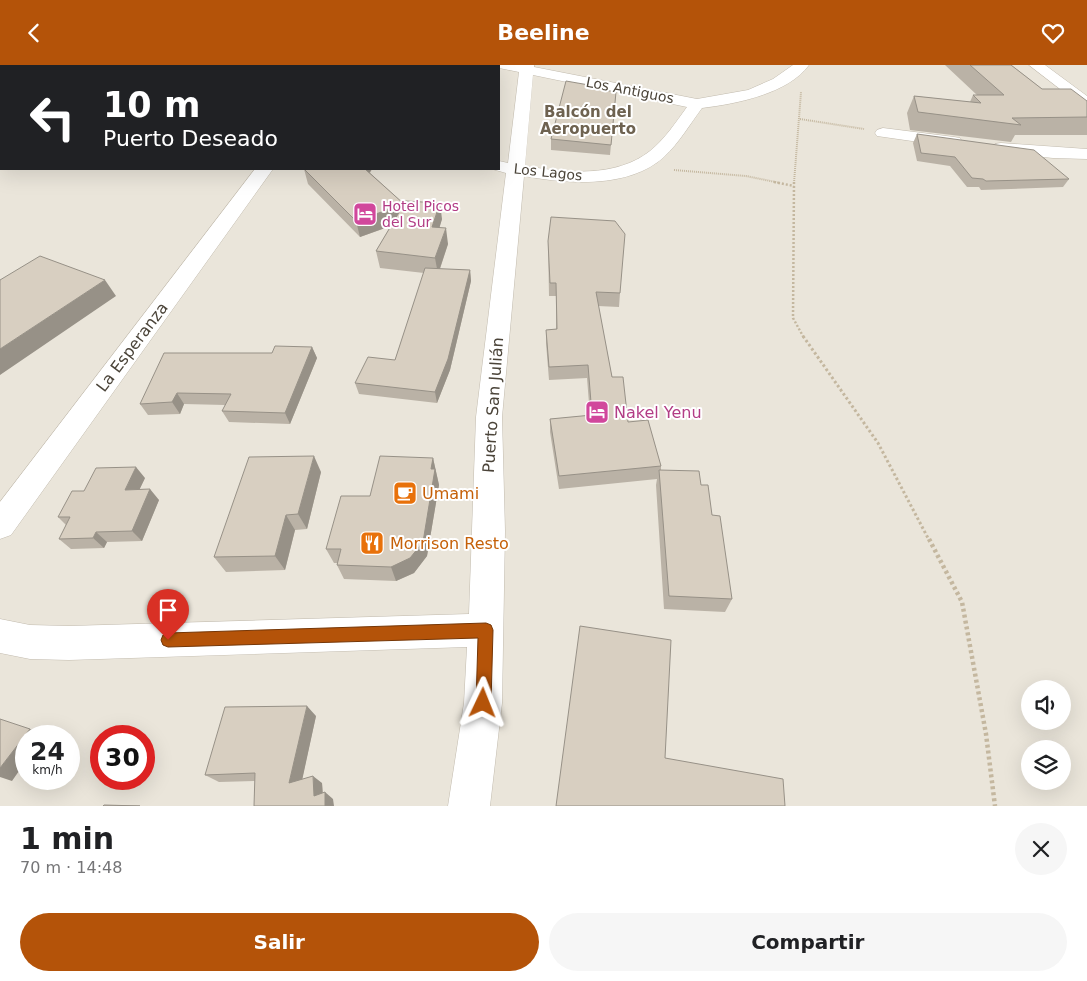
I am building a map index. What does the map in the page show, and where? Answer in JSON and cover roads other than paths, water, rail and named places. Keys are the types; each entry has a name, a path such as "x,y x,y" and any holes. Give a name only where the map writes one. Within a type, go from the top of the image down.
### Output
{"street":[{"name":"Los Antiguos","path":"503,65 526,67 698,103 733,100 756,94 789,76 802,65"},
{"path":"1036,65 1087,103"},
{"name":"Puerto San Julián","path":"469,806 483,703 489,531 490,417 507,168 526,67"},
{"name":"Los Lagos","path":"507,168 562,176 596,177 628,170 655,157 698,103"},
{"path":"883,133 975,145 1053,153 1087,154"},
{"name":"La Esperanza","path":"0,526 263,170"},
{"path":"0,636 30,642 69,643 486,630"}],"place":[{"name":"Hotel Picos del Sur","path":"365,214"},
{"name":"Nakel Yenu","path":"597,412"},
{"name":"Umami","path":"405,493"},
{"name":"Morrison Resto","path":"372,543"}],"district":[{"name":"Balcón del Aeropuerto","path":"588,120"}]}
